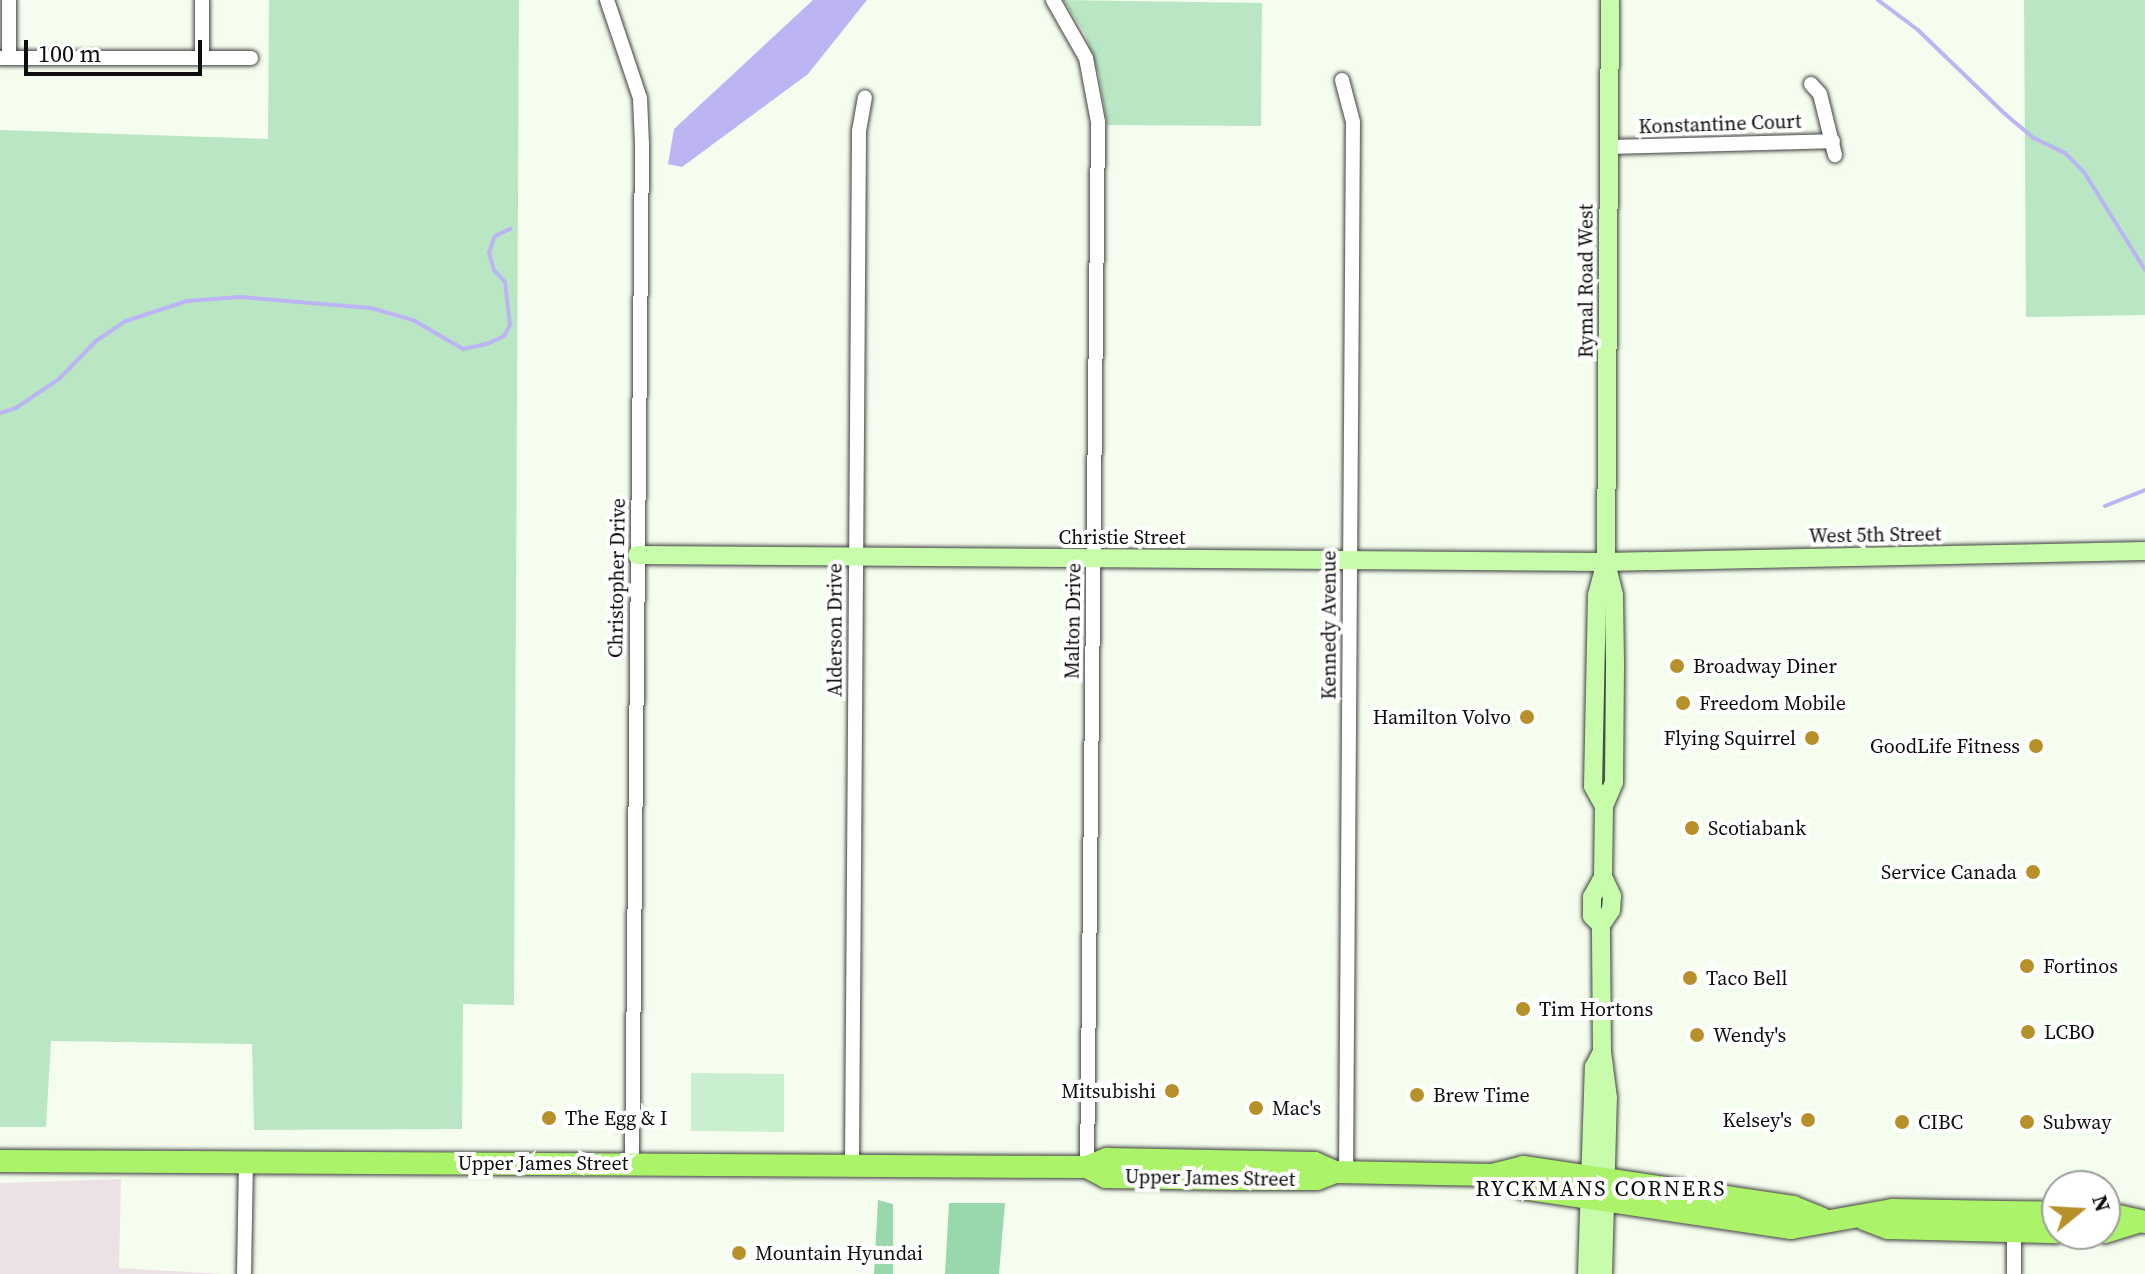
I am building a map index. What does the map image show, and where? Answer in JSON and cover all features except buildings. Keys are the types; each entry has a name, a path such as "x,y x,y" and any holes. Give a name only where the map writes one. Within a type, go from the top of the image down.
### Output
{"main road":[{"name":"Upper James Street","path":"0,1161 852,1163 1087,1167 1106,1177 1317,1179 1340,1172 1492,1175 1523,1188 1597,1189 1791,1228 1823,1219 1864,1219 1888,1228 2014,1222 2041,1216"},
{"path":"2121,1217 2142,1222"},
{"name":"Upper James Street","path":"2014,1222 2041,1228"},
{"path":"2121,1228 2142,1222"}],"street":[{"path":"9,0 4,58 251,58"},
{"path":"202,0 202,58"},
{"name":"Christopher Drive","path":"607,0 640,98 632,1163"},
{"name":"Malton Drive","path":"1053,0 1086,58 1098,122 1087,1167"},
{"name":"Rymal Road West","path":"1597,1189 1607,1065 1602,1052 1601,925 1611,910 1612,896 1603,877 1604,806 1614,774 1614,595 1606,562 1610,0"},
{"name":"Kennedy Avenue","path":"1340,1172 1350,560 1353,122 1342,80"},
{"name":"Konstantine Court","path":"1607,147 1834,148 1820,94 1811,84"},
{"name":"Alderson Drive","path":"852,1163 859,131 865,98"},
{"name":"West 5th Street","path":"1606,562 2145,551"},
{"name":"Christie Street","path":"637,555 1606,562"},
{"path":"244,1274 246,1162"},
{"path":"1587,1274 1597,1189"},
{"path":"1597,1189 1603,1274"},
{"path":"2014,1222 2014,1274"}],"shaded area":[{"path":"813,0 867,0 808,74 682,167 668,164 674,129"},
{"path":"121,1179 119,1268 223,1274 0,1274 0,1183"}],"green space":[{"path":"269,0 519,0 514,1005 463,1004 462,1129 254,1130 252,1044 51,1041 46,1127 0,1127 0,130 268,139"},
{"path":"1063,0 1262,3 1261,126 1107,125 1099,75 1085,33"},
{"path":"2024,0 2145,0 2145,315 2026,317"},
{"path":"691,1073 784,1074 784,1132 691,1131"},
{"path":"878,1200 893,1204 893,1274 874,1274"},
{"path":"949,1203 1005,1203 999,1274 945,1274"}],"waterway":[{"path":"1878,0 1918,30 2005,114 2034,138 2065,153 2084,172 2145,270"},
{"path":"0,413 16,408 59,379 96,341 126,321 187,301 240,297 371,308 413,320 463,349 487,344 504,336 510,325 505,282 494,270 489,253 495,236 510,229"},
{"path":"2105,506 2145,490"}],"place":[{"name":"Broadway Diner","path":"1677,666"},
{"name":"Freedom Mobile","path":"1683,703"},
{"name":"Hamilton Volvo","path":"1527,717"},
{"name":"Flying Squirrel","path":"1812,738"},
{"name":"GoodLife Fitness","path":"2036,746"},
{"name":"Scotiabank","path":"1692,828"},
{"name":"Service Canada","path":"2033,872"},
{"name":"Fortinos","path":"2027,966"},
{"name":"Taco Bell","path":"1690,978"},
{"name":"Tim Hortons","path":"1523,1009"},
{"name":"LCBO","path":"2028,1032"},
{"name":"Wendy's","path":"1697,1035"},
{"name":"Mitsubishi","path":"1172,1091"},
{"name":"Brew Time","path":"1417,1095"},
{"name":"Mac's","path":"1256,1108"},
{"name":"The Egg & I","path":"549,1118"},
{"name":"Kelsey's","path":"1808,1120"},
{"name":"CIBC","path":"1902,1122"},
{"name":"Subway","path":"2027,1122"},
{"name":"Mountain Hyundai","path":"739,1253"}],"district":[{"name":"RYCKMANS CORNERS","path":"1601,1189"}]}
